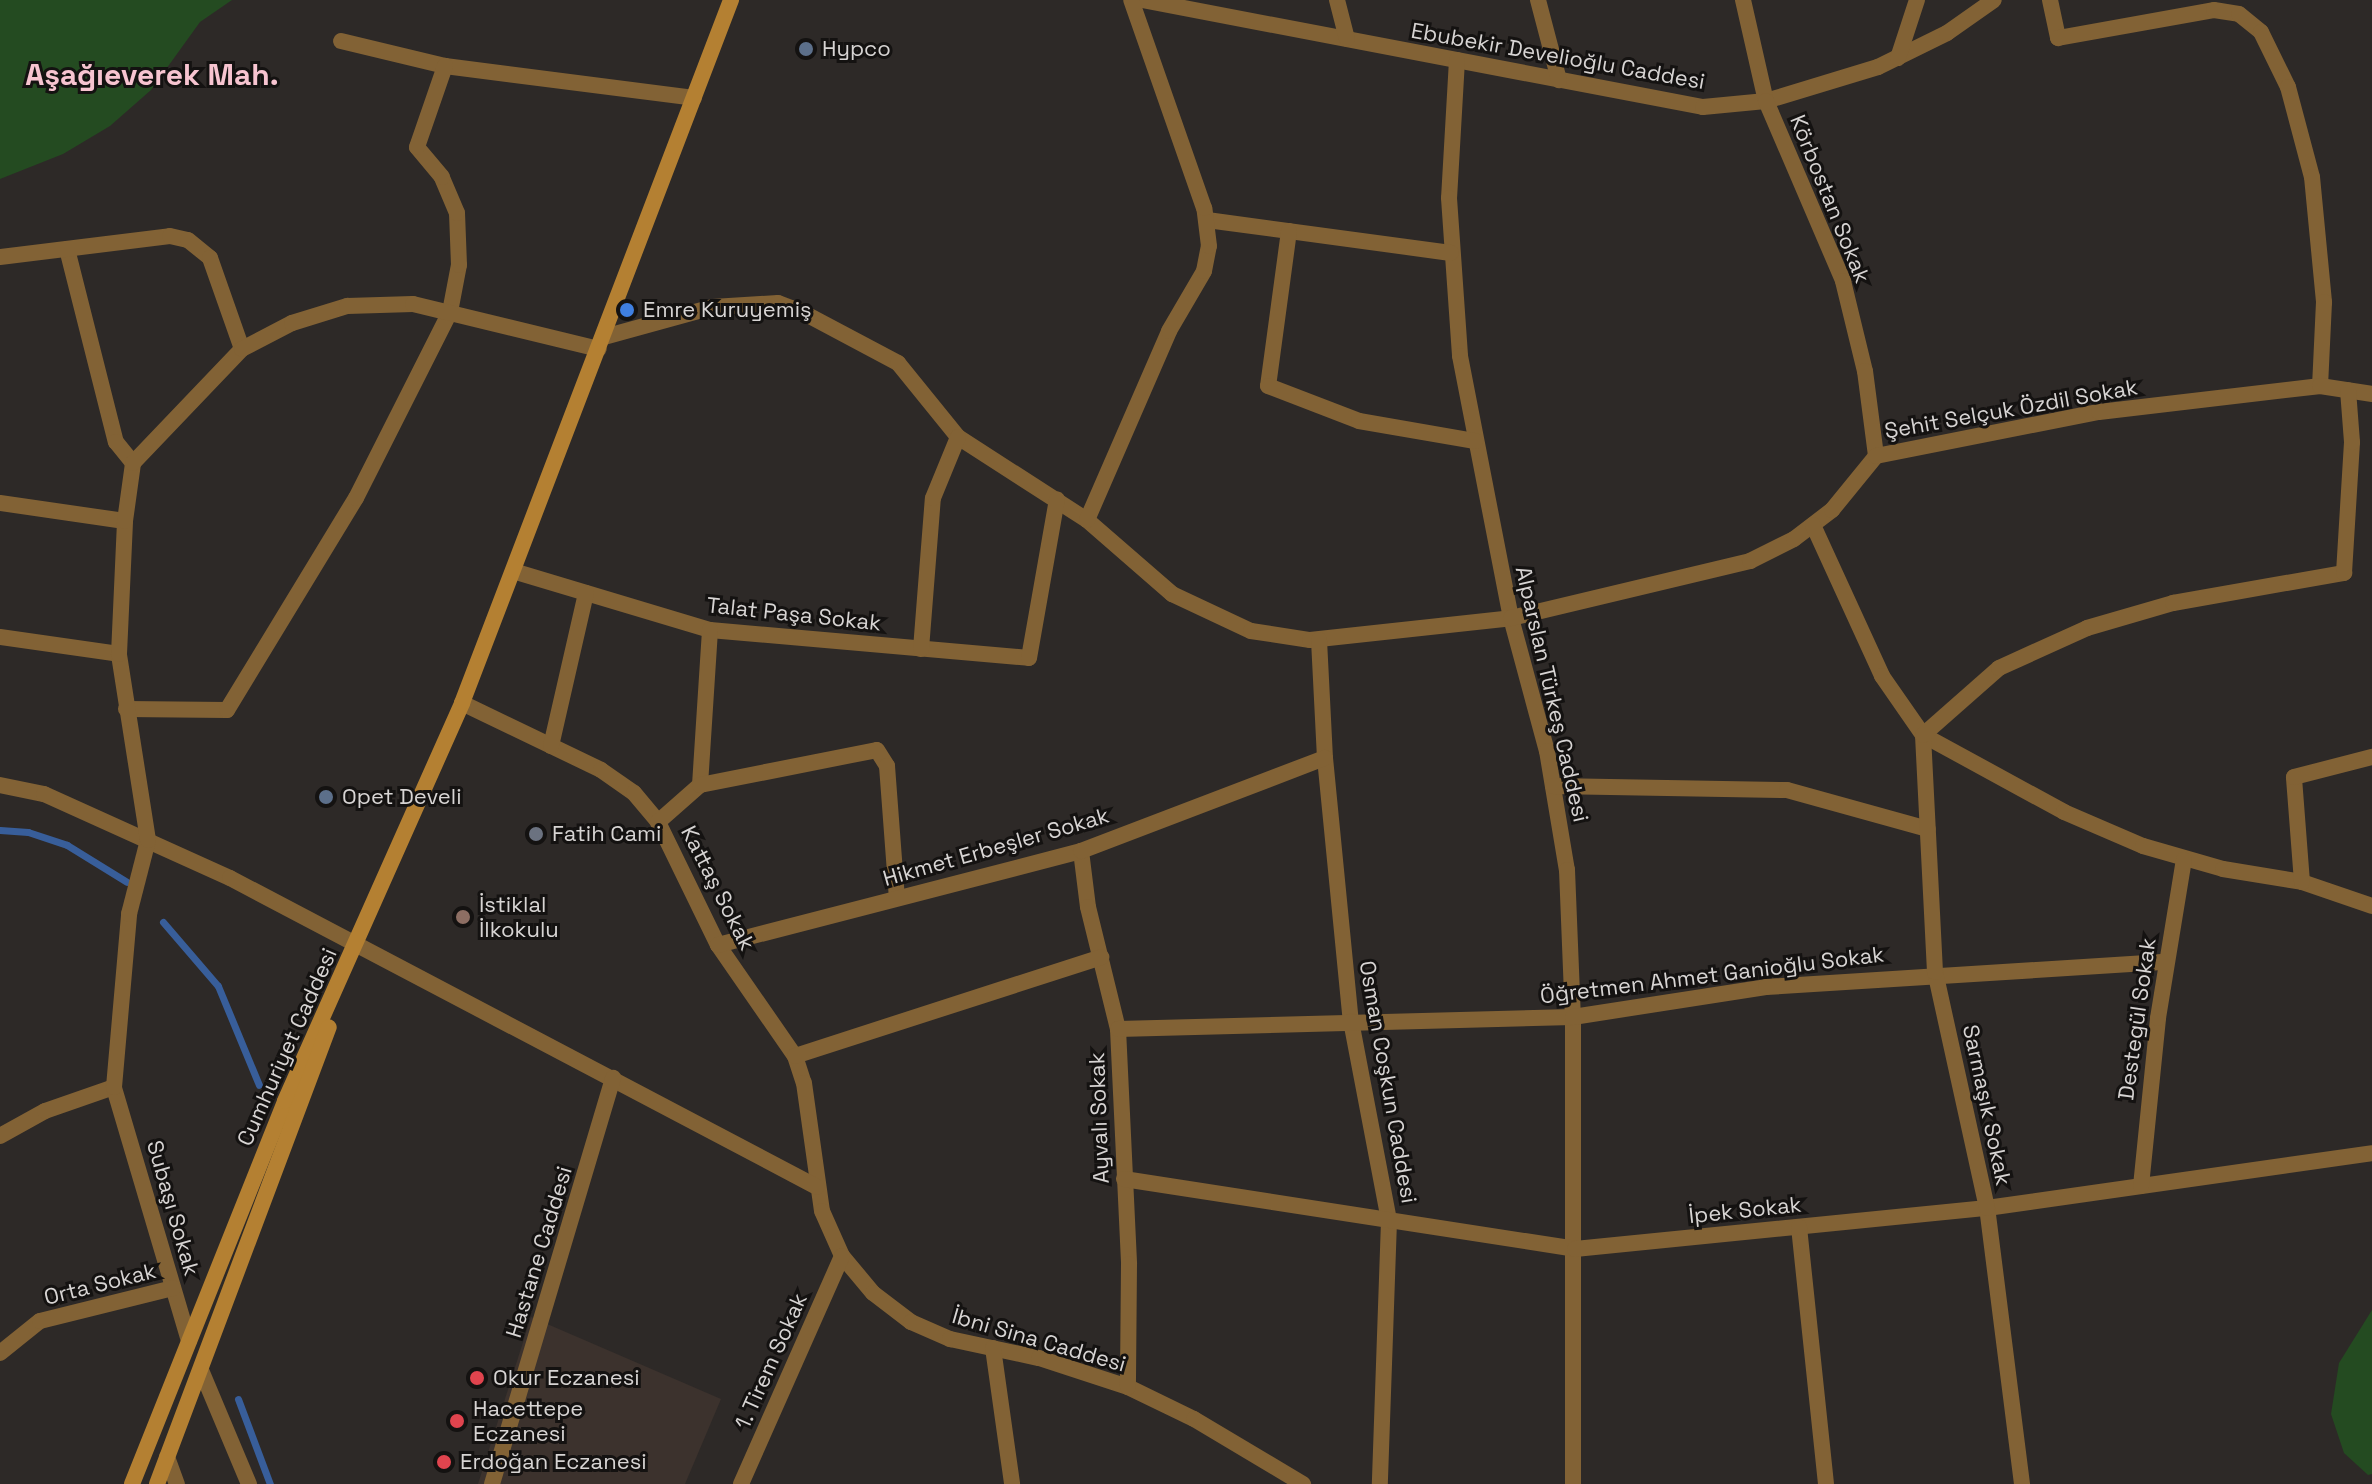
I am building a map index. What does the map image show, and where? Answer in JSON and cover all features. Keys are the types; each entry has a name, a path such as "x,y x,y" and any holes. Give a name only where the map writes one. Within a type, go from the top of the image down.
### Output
{"main road":[{"path":"358,942 462,703 731,0"},
{"name":"Cumhuriyet Caddesi","path":"132,1484 285,1101 358,942"},
{"name":"Cumhuriyet Caddesi","path":"157,1484 301,1108 358,942"}],"street":[{"path":"1087,520 1169,331 1204,271 1207,220 1131,0"},
{"name":"Ebubekir Develioğlu Caddesi","path":"1142,0 1703,107 1766,101 1898,58 1947,33 1994,0"},
{"path":"1337,0 1347,39"},
{"path":"1538,0 1559,80"},
{"name":"Körbostan Sokak","path":"1743,0 1766,101 1843,281 1865,371 1876,456"},
{"path":"1898,58 1917,0"},
{"path":"2050,0 2058,38 2214,10 2239,14 2261,32 2288,87 2314,191 2324,302 2320,386"},
{"path":"341,41 445,66 694,98"},
{"name":"Alparslan Türkeş Caddesi","path":"1457,60 1451,133 1451,253 1460,356 1511,618 1553,786 1567,870 1573,1017 1573,1484"},
{"path":"126,709 227,710 356,498 450,312 461,247 457,213 442,177 417,147 445,66"},
{"path":"1207,220 1451,253"},
{"path":"1289,231 1268,386 1359,421 1475,441"},
{"path":"0,257 170,236 188,240 210,258 242,349"},
{"path":"67,249 116,442 133,463"},
{"path":"0,1136 45,1111 114,1087 129,914 148,840 119,654 125,521 133,463 242,349 284,326 347,306 393,302 601,343"},
{"name":"Şehit Selçuk Özdil Sokak","path":"601,343 683,312 778,303 898,363 958,437 1087,520 1197,609 1251,631 1319,640 1511,618 1726,569 1772,551 1813,525 1848,494 1876,456 2099,412 2320,386 2372,394"},
{"path":"1923,735 1999,668 2087,628 2173,603 2344,573 2352,442 2348,390"},
{"path":"921,649 933,498 958,437"},
{"name":"Talat Paşa Sokak","path":"513,571 710,630 1029,658 1057,499"},
{"path":"0,503 125,521"},
{"path":"1813,525 1882,676 1923,735 2064,812 2184,860 2302,882 2372,906"},
{"path":"551,746 586,593"},
{"path":"700,785 710,630"},
{"path":"0,637 119,654"},
{"name":"Osman Coşkun Caddesi","path":"1319,640 1325,758 1351,1021 1389,1221 1380,1484"},
{"name":"Kattaş Sokak","path":"462,703 618,780 658,822 718,945 795,1056 806,1094 817,1187"},
{"name":"Sarmaşık Sokak","path":"1923,735 1935,972 1987,1208 2022,1484"},
{"path":"658,822 700,785 877,750 887,766 897,898"},
{"path":"2302,882 2294,777 2372,757"},
{"name":"Hikmet Erbeşler Sokak","path":"718,945 1081,851 1325,758"},
{"path":"0,785 44,794 148,840 358,942 817,1187"},
{"path":"1553,786 1787,790 1928,829"},
{"name":"Ayvalı Sokak","path":"1081,851 1118,1029 1128,1387"},
{"name":"Destegül Sokak","path":"2141,1186 2166,962 2184,860"},
{"path":"795,1056 1101,957"},
{"name":"Öğretmen Ahmet Ganioğlu Sokak","path":"1118,1029 1573,1017 1766,987 1935,972 2166,962"},
{"name":"Hastane Caddesi","path":"492,1484 613,1078"},
{"name":"Subaşı Sokak","path":"114,1087 189,1341"},
{"name":"İpek Sokak","path":"1124,1179 1575,1249 1987,1208 2372,1153"},
{"name":"İbni Sina Caddesi","path":"817,1187 842,1256 873,1293 911,1322 950,1339 993,1348 1128,1387 1194,1419 1303,1484"},
{"path":"1799,1227 1826,1484"},
{"name":"1. Tirem Sokak","path":"741,1484 842,1256"},
{"name":"Orta Sokak","path":"0,1353 40,1321 173,1288"},
{"path":"993,1348 1012,1484"},
{"path":"201,1370 249,1484"},
{"path":"167,1457 177,1484"}],"shaded area":[{"path":"531,1317 721,1399 685,1484 478,1484"}],"green space":[{"path":"0,0 232,0 200,22 151,90 110,126 63,154 0,179"},
{"path":"2372,1310 2372,1474 2368,1475 2344,1453 2331,1414 2339,1363"}],"waterway":[{"path":"0,830 28,832 67,845 127,882"},
{"path":"163,922 218,986 259,1085"},
{"path":"238,1399 270,1484"}],"place":[{"name":"Hypco","path":"806,49"},
{"name":"Emre Kuruyemiş","path":"627,310"},
{"name":"Opet Develi","path":"326,797"},
{"name":"Fatih Cami","path":"536,834"},
{"name":"İstiklal İlkokulu","path":"463,917"},
{"name":"Okur Eczanesi","path":"477,1378"},
{"name":"Hacettepe Eczanesi","path":"457,1421"},
{"name":"Erdoğan Eczanesi","path":"444,1462"}],"district":[{"name":"Aşağıeverek Mah.","path":"152,75"}]}
